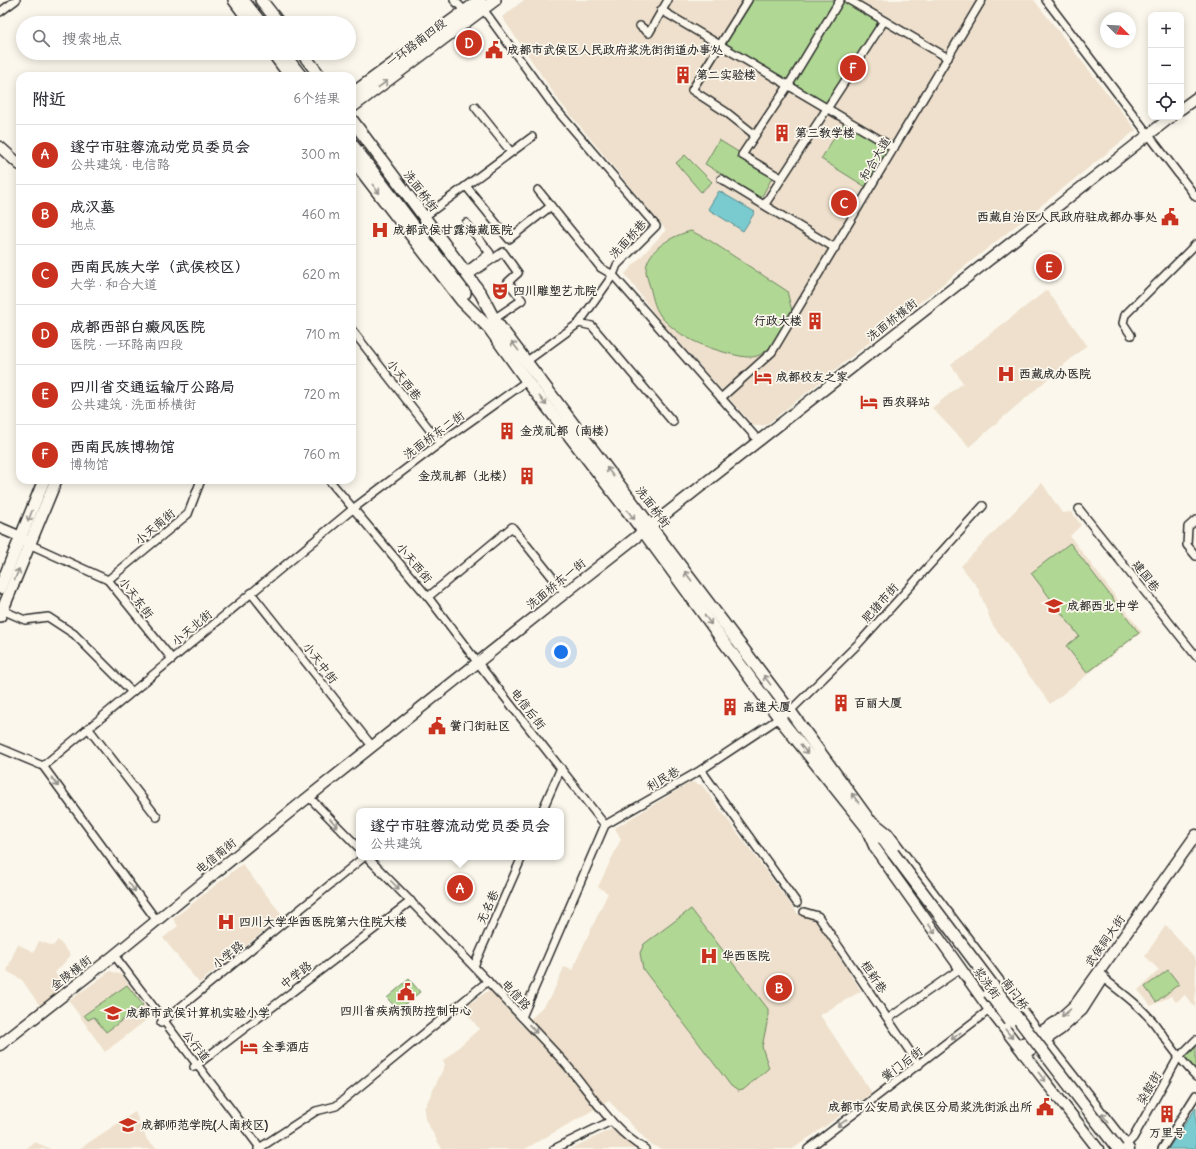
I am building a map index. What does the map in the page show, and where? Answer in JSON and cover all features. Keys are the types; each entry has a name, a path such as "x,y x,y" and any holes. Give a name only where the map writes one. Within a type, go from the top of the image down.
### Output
{"main road":[{"path":"234,0 246,16"},
{"path":"243,0 256,16"},
{"path":"252,0 265,16"},
{"path":"261,0 274,16"},
{"name":"一环路南四段","path":"356,91 465,11 495,0"},
{"name":"一环路南四段","path":"356,104 482,4"},
{"path":"278,60 287,72"},
{"path":"289,60 298,72"},
{"path":"297,60 307,72"},
{"path":"307,60 317,72"},
{"name":"洗面桥街","path":"356,125 424,217 527,381 647,529 790,711"},
{"path":"356,137 461,275"},
{"path":"356,149 461,275"},
{"name":"洗面桥街","path":"356,164 461,300 491,323 527,361 780,718"},
{"path":"1,613 43,484"},
{"path":"0,588 54,484"},
{"name":"浆洗街","path":"790,711 892,855"},
{"name":"浆洗街","path":"780,718 868,823"},
{"name":"南门桥","path":"892,855 1013,1013 1124,1148"},
{"name":"南门桥","path":"892,855 999,1008 1110,1149"}],"street":[{"path":"0,12 16,0"},
{"path":"454,0 465,11"},
{"path":"640,26 649,33 668,0"},
{"path":"748,0 692,90 726,112 755,135"},
{"path":"781,178 742,155 788,86 840,0"},
{"path":"849,0 948,58"},
{"name":"和合大道","path":"721,398 772,352 982,0"},
{"path":"1046,0 1196,197"},
{"name":"洗面桥巷","path":"482,4 555,108 656,226 617,265 613,275 759,441"},
{"path":"661,10 894,148"},
{"path":"765,204 884,20"},
{"path":"1184,107 1196,98"},
{"path":"475,108 511,152"},
{"name":"洗面桥横街","path":"647,529 1167,120"},
{"path":"424,217 532,137"},
{"path":"0,147 16,161"},
{"path":"721,179 765,204 835,248"},
{"path":"466,186 509,239 551,206"},
{"path":"527,361 579,323 613,275 601,268 538,190"},
{"path":"461,275 490,253 466,223"},
{"path":"1132,334 1122,323 1125,315 1196,244"},
{"path":"461,275 503,252 518,273 508,282 522,300 491,323"},
{"path":"579,323 592,326 673,422"},
{"name":"小天西巷","path":"356,335 440,444"},
{"name":"洗面桥东二街","path":"354,508 527,381"},
{"name":"小天南街","path":"108,580 188,514 199,484"},
{"name":"小天西街","path":"333,484 428,597 478,663"},
{"name":"肥猪市街","path":"790,711 859,643 983,506"},
{"name":"小天北街","path":"43,766 354,508"},
{"name":"建国巷","path":"1079,509 1195,654"},
{"path":"1196,520 1188,527 1187,545 1196,556"},
{"path":"428,597 512,527 565,593"},
{"path":"0,528 25,541"},
{"name":"洗面桥东一街","path":"478,663 647,529"},
{"name":"小天东街","path":"25,541 108,580 172,659"},
{"name":"小天中街","path":"251,594 372,746"},
{"path":"1,613 25,620 48,617 74,634 132,692"},
{"name":"电信南街","path":"157,921 372,746 478,663"},
{"name":"电信后街","path":"478,663 561,768"},
{"name":"利民巷","path":"605,825 701,770 790,711"},
{"path":"88,728 157,817"},
{"path":"0,748 43,766 157,921"},
{"path":"522,1017 605,825 561,768 543,808"},
{"path":"701,770 798,903"},
{"path":"309,797 356,845"},
{"name":"浆洗街","path":"868,823 887,833 1041,1035 1124,1148"},
{"name":"浆洗街","path":"868,823 875,848 960,969 1098,1149"},
{"name":"武侯祠大街","path":"1021,1050 1041,1035 1076,1004 1196,835"},
{"name":"武侯祠大街","path":"1041,1035 1061,1029 1082,1010 1196,846"},
{"name":"小学路","path":"162,1022 360,860"},
{"name":"电信路","path":"370,860 474,966 565,1063 611,1121 635,1143 645,1149"},
{"name":"无名巷","path":"474,966 521,860"},
{"name":"中学路","path":"196,1066 411,901"},
{"name":"桓新巷","path":"804,912 818,916 919,1064"},
{"name":"金陵横街","path":"0,1045 157,921"},
{"name":"公行道","path":"113,956 258,1149"},
{"path":"889,1018 960,969"},
{"path":"1103,978 1129,998 1153,1023 1178,1058 1196,1076"},
{"path":"258,1149 316,1111 336,1106 488,981"},
{"name":"黉门后街","path":"808,1149 1010,995"},
{"name":"染靛街","path":"1124,1148 1133,1138 1178,1058 1196,1040"},
{"path":"1162,1149 1196,1095"},
{"path":"554,1149 611,1121"}],"shaded area":[{"path":"524,0 1034,0 1136,130 766,425 754,426 659,320 625,274 666,230 559,101 502,17"},
{"name":"西藏成办医院","path":"1047,290 1087,345 969,447 932,408 963,383 951,364"},
{"name":"成都西北中学","path":"1042,483 1062,513 1072,512 1081,525 1070,536 1142,632 1050,704 992,624 978,588 961,566"},
{"name":"华西医院","path":"691,782 702,785 798,914 818,922 861,991 820,1015 872,1093 793,1149 662,1149 650,1144 609,1101 525,1149 442,1149 425,1119 424,1109 445,1065 443,1061 479,1029 463,1008 491,989 522,1026 535,1015 551,997 564,967 572,970 608,893 598,887 621,839 615,828"},
{"name":"四川大学华西医院第六住院大楼","path":"242,864 283,916 199,983 163,938 178,926 173,919"},
{"path":"1166,925 1196,960 1195,1008 1185,995 1176,1002 1171,996 1151,1006 1138,990 1159,970 1145,956"},
{"path":"58,940 71,955 55,973 66,985 40,1006 22,980 7,971 17,944 34,952 39,941 53,946"},
{"name":"成都市武侯计算机实验小学","path":"110,971 122,975 147,1009 149,1018 105,1052 69,1001"},
{"name":"成都师范学院(人南校区)","path":"135,1112 147,1140 158,1149 79,1149"},
{"path":"614,1128 635,1149 570,1149"},
{"path":"35,1142 51,1149 25,1149"}],"green space":[{"path":"748,0 849,0 884,21 826,109 720,44"},
{"path":"844,122 889,150 866,187 821,159"},
{"path":"719,140 774,174 761,198 705,164"},
{"path":"685,155 712,182 701,192 676,163"},
{"path":"691,231 709,240 787,291 792,311 774,343 763,353 753,357 738,356 703,345 680,334 664,320 658,312 653,300 647,276 647,263 662,244"},
{"path":"1070,543 1139,633 1087,673 1066,646 1079,636 1031,573"},
{"path":"691,909 768,1009 768,1018 762,1047 769,1068 743,1090 738,1091 731,1086 643,969 640,953 644,944"},
{"path":"1168,970 1179,984 1156,1002 1145,987"},
{"path":"409,979 420,992 398,1010 387,998"},
{"path":"127,985 143,1005 106,1032 94,1017 88,1020 84,1015"},
{"path":"1196,1047 1196,1072 1184,1058"}],"water":[{"path":"719,191 755,212 743,231 708,209"},
{"path":"1196,1107 1196,1149 1168,1149 1193,1112"}],"place":[{"name":"成都西部白癜风医院","path":"469,43"},
{"name":"成都市武侯区人民政府浆洗街街道办事处","path":"494,50"},
{"name":"西南民族博物馆","path":"853,68"},
{"name":"第二实验楼","path":"683,75"},
{"name":"第三教学楼","path":"782,133"},
{"name":"西南民族大学（武侯校区）","path":"844,203"},
{"name":"西藏自治区人民政府驻成都办事处","path":"1170,217"},
{"name":"成都武侯甘露海藏医院","path":"380,230"},
{"name":"四川省交通运输厅公路局","path":"1049,267"},
{"name":"四川雕塑艺术院","path":"500,291"},
{"name":"行政大楼","path":"815,321"},
{"name":"西藏成办医院","path":"1006,374"},
{"name":"成都校友之家","path":"763,377"},
{"name":"西农驿站","path":"869,402"},
{"name":"金茂礼都（南楼）","path":"507,431"},
{"name":"金茂礼都（北楼）","path":"527,476"},
{"name":"成都西北中学","path":"1054,606"},
{"name":"百丽大厦","path":"841,703"},
{"name":"高速大厦","path":"730,707"},
{"name":"黉门街社区","path":"437,726"},
{"name":"遂宁市驻蓉流动党员委员会","path":"460,888"},
{"name":"四川大学华西医院第六住院大楼","path":"226,922"},
{"name":"华西医院","path":"709,956"},
{"name":"成汉墓","path":"779,988"},
{"name":"四川省疾病预防控制中心","path":"406,992"},
{"name":"成都市武侯计算机实验小学","path":"113,1013"},
{"name":"全季酒店","path":"249,1047"},
{"name":"成都市公安局武侯区分局浆洗街派出所","path":"1045,1107"},
{"name":"万里号","path":"1167,1114"},
{"name":"成都师范学院(人南校区)","path":"128,1125"}]}
